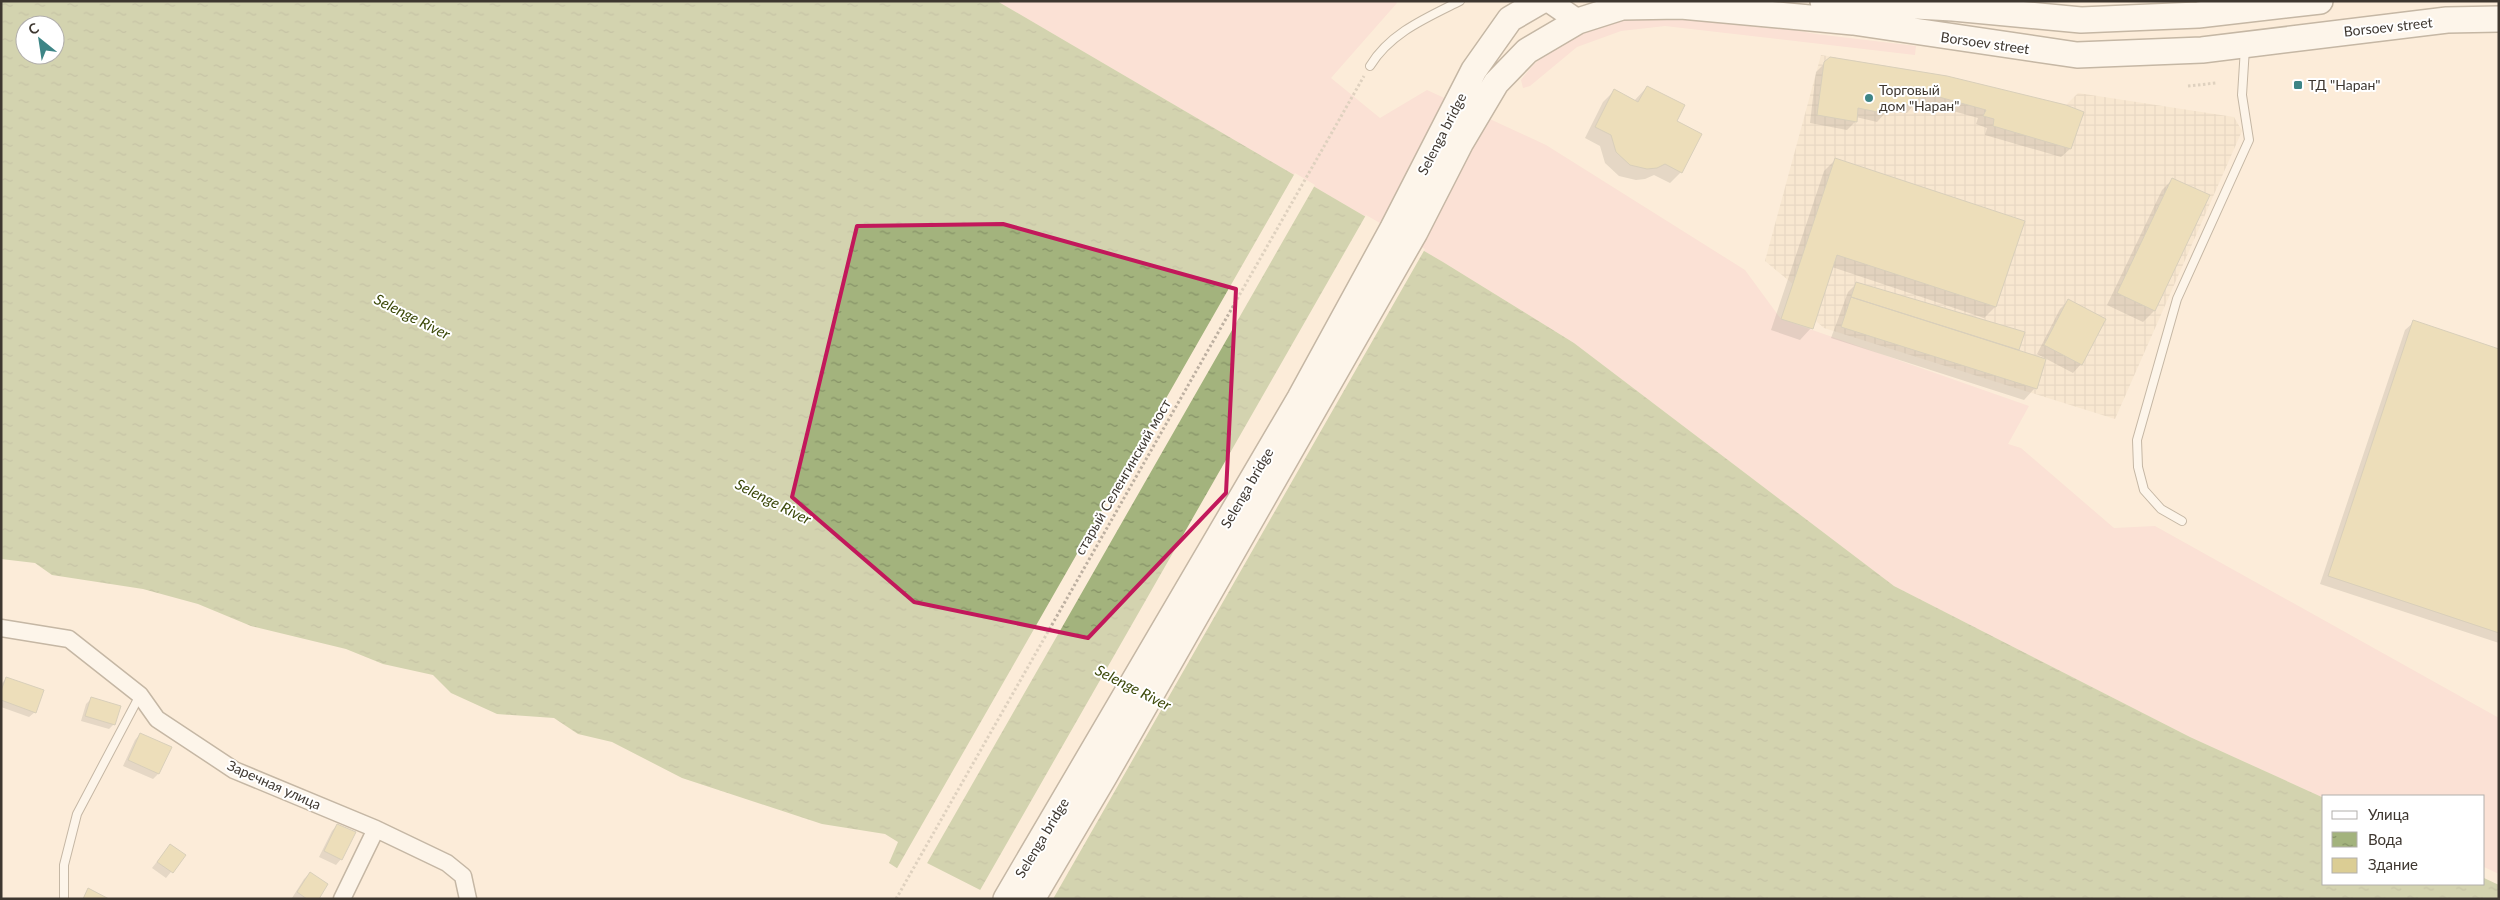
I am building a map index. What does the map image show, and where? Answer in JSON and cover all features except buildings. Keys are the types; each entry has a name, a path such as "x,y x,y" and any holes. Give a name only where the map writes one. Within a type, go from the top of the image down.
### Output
{"main road":[{"path":"1513,10 1541,1"},
{"path":"1826,2 1948,5 2081,20 2198,15 2320,1"},
{"name":"Borsoev street","path":"1496,83 1526,50 1578,22 1622,6 1681,6 1853,22 2077,55 2202,50 2447,20 2499,19"},
{"name":"Selenga bridge","path":"1006,899 1300,398 1393,228 1474,70 1513,10"},
{"name":"Selenga bridge","path":"1032,899 1104,778 1415,232 1461,142 1496,83"}],"street":[{"path":"1549,1 1578,22"},
{"name":"Заречная улица","path":"1,628 69,639 140,695 157,719 234,770 376,829 447,863 463,876 468,899"},
{"path":"342,899 376,829"}],"lane":[{"path":"1370,66 1378,52 1395,36 1460,1"},
{"path":"2182,521 2161,509 2144,490 2138,468 2137,440 2177,299 2248,140 2242,95 2245,44"},
{"path":"64,899 64,865 77,814 140,695"}],"path":[{"name":"старый Селенгинский мост","path":"896,899 1370,66"},
{"path":"2188,86 2216,83"}],"highlighted area":[{"path":"1003,224 1236,289 1226,493 1088,638 914,602 792,497 857,226"}],"shaded area":[{"path":"997,1 1396,1 1397,3 1331,78 1380,118 1427,90 1546,145 1745,270 1781,319 2029,406 2008,444 2021,448 2114,528 2155,526 2499,718 2499,874 2485,867 2485,795 2322,795 2322,797 2190,737 1894,586 1574,343 1443,262"},
{"path":"1694,11 1816,34 1916,46 1915,55 1665,26 1621,31 1577,47 1530,86 1523,88 1521,80 1540,59 1551,49 1589,26 1626,15"},
{"path":"1821,55 1947,76 2066,105 2078,93 2234,117 2242,131 2115,419 1824,328 1810,316 1805,294 1765,261"}],"water":[{"name":"Selenge River","path":"1,1 997,1 1443,262 1574,343 1894,586 2190,737 2322,797 2322,885 2485,885 2485,878 2499,885 2499,899 998,899 925,862 909,876 889,863 898,842 885,834 822,824 682,778 612,742 578,734 554,718 497,714 451,693 433,675 383,664 346,649 251,626 198,604 143,589 52,575 35,563 1,559"}],"pier":[{"path":"1295,173 1315,185 926,865 908,878 896,870"},
{"path":"1366,215 1425,249 1053,899 993,899 979,892"}],"place":[{"name":"ТД \"Наран\"","path":"2298,85"},
{"name":"Торговый дом \"Наран\"","path":"1869,98"}]}
